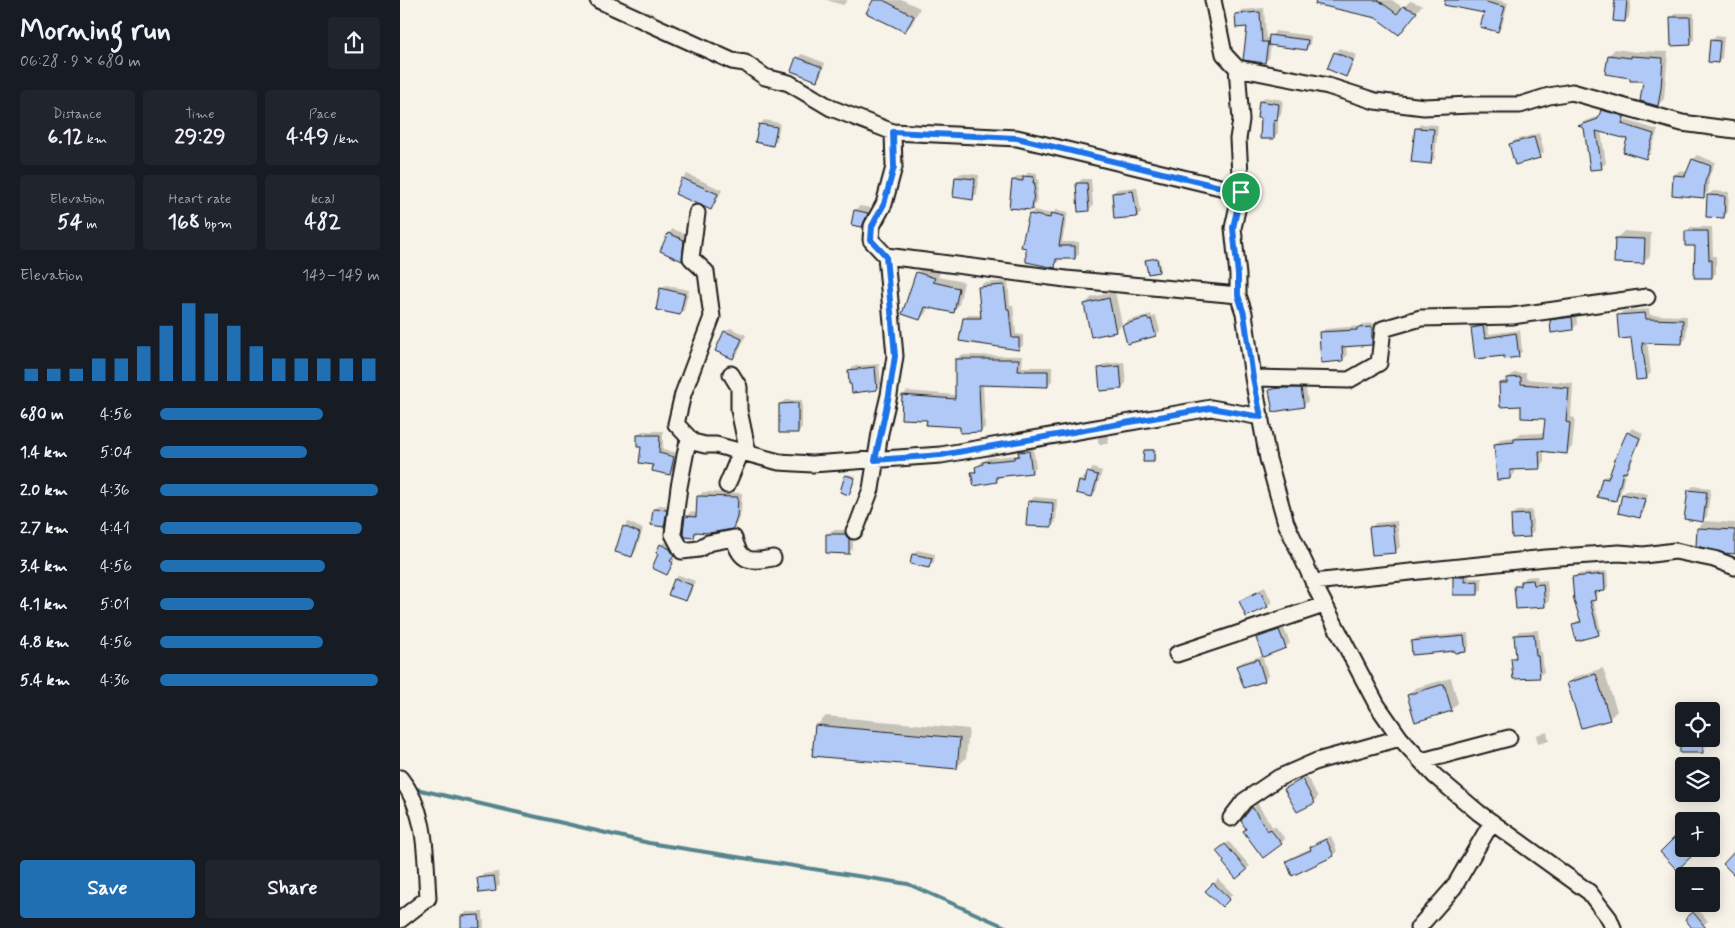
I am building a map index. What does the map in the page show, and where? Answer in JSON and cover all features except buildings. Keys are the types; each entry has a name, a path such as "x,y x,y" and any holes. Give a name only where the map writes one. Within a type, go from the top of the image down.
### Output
{"street":[{"path":"598,0 732,62 745,63 765,76 789,83 831,108 893,132 1017,138 1241,192"},
{"path":"1213,0 1224,54 1237,68 1328,86 1375,101 1424,107 1520,105 1549,96 1572,92 1682,123 1735,130"},
{"path":"1237,68 1241,120 1238,138 1241,192 1233,228 1238,295 1244,314 1253,378 1268,459 1286,523 1324,605 1377,705 1400,738 1436,776 1492,822 1590,892 1609,918 1613,928"},
{"path":"854,530 858,526 871,489 895,356 886,256 871,240 872,226 884,204 894,167 893,132"},
{"path":"697,212 691,258 706,272 712,316 683,394 676,424 693,442 716,445 779,462 812,464 941,455 1211,408 1261,417"},
{"path":"886,256 1066,279 1238,295"},
{"path":"1253,378 1349,380 1379,363 1382,329 1421,318 1512,316 1647,297"},
{"path":"727,485 744,453 739,410 739,387 731,374"},
{"path":"693,442 687,445 685,454 673,534 682,552 699,548 708,543 734,538 737,551 742,558 759,561 773,558"},
{"path":"1313,582 1546,558 1675,551 1714,559 1735,567"},
{"path":"1177,654 1324,605"},
{"path":"1231,818 1244,801 1278,778 1317,760 1400,738"},
{"path":"1422,761 1509,738"},
{"path":"400,778 408,787 419,812 424,830 428,898 400,920"},
{"path":"1418,928 1454,887 1492,822"}],"waterway":[{"path":"412,788 649,843 908,884 1008,928"}],"route":[{"path":"893,132 1017,138 1241,192 1233,228 1238,295 1244,314 1253,378 1261,417 1211,408 1052,434 941,455 875,460 895,356 886,256 871,240 872,226 884,204 894,167 893,132"}]}
